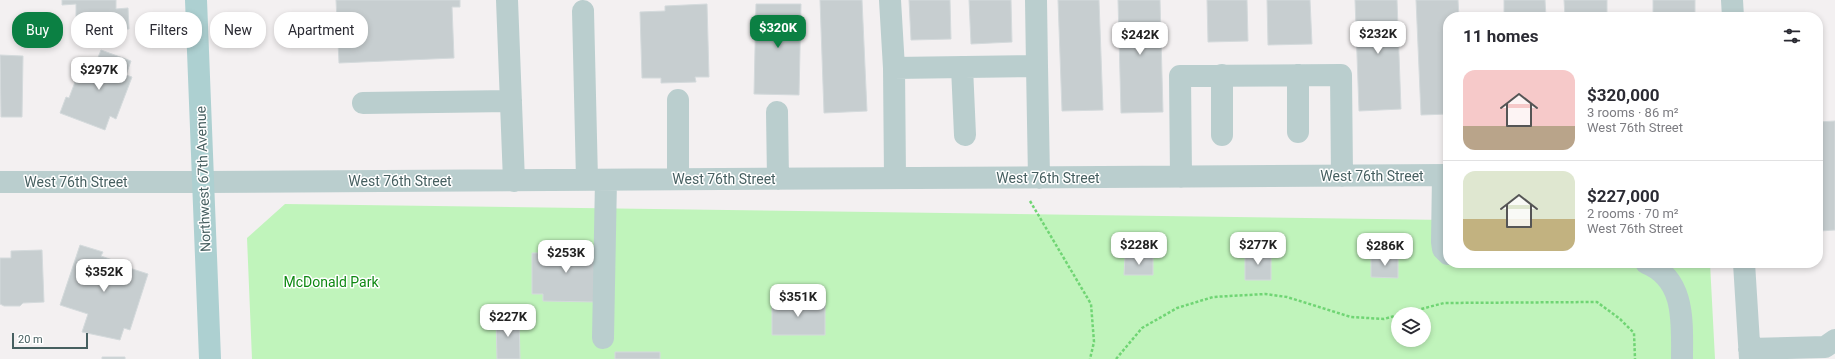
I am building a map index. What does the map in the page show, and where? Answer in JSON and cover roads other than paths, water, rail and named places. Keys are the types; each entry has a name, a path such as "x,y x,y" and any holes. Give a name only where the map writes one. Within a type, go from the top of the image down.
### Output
{"main road":[{"name":"Northwest 67th Avenue","path":"196,0 210,359"}],"street":[{"path":"507,0 514,181"},
{"path":"890,0 894,68 895,178"},
{"path":"1036,0 1039,178"},
{"path":"1732,0 1733,12"},
{"path":"583,11 596,180 603,338"},
{"path":"894,68 1037,66"},
{"path":"962,67 965,135"},
{"path":"1222,75 1222,135"},
{"path":"1181,177 1180,76 1222,75 1341,75 1342,176"},
{"path":"1298,75 1298,132"},
{"path":"678,100 678,179"},
{"path":"362,103 511,101"},
{"path":"777,112 778,179"},
{"name":"West 76th Street","path":"0,182 514,181 1443,175"},
{"path":"1443,225 1443,249"},
{"path":"1657,268 1669,279 1678,296 1681,315 1682,359"},
{"path":"1744,268 1750,354 1825,347 1835,340"}],"park label":[{"name":"McDonald Park","path":"331,282"}]}
